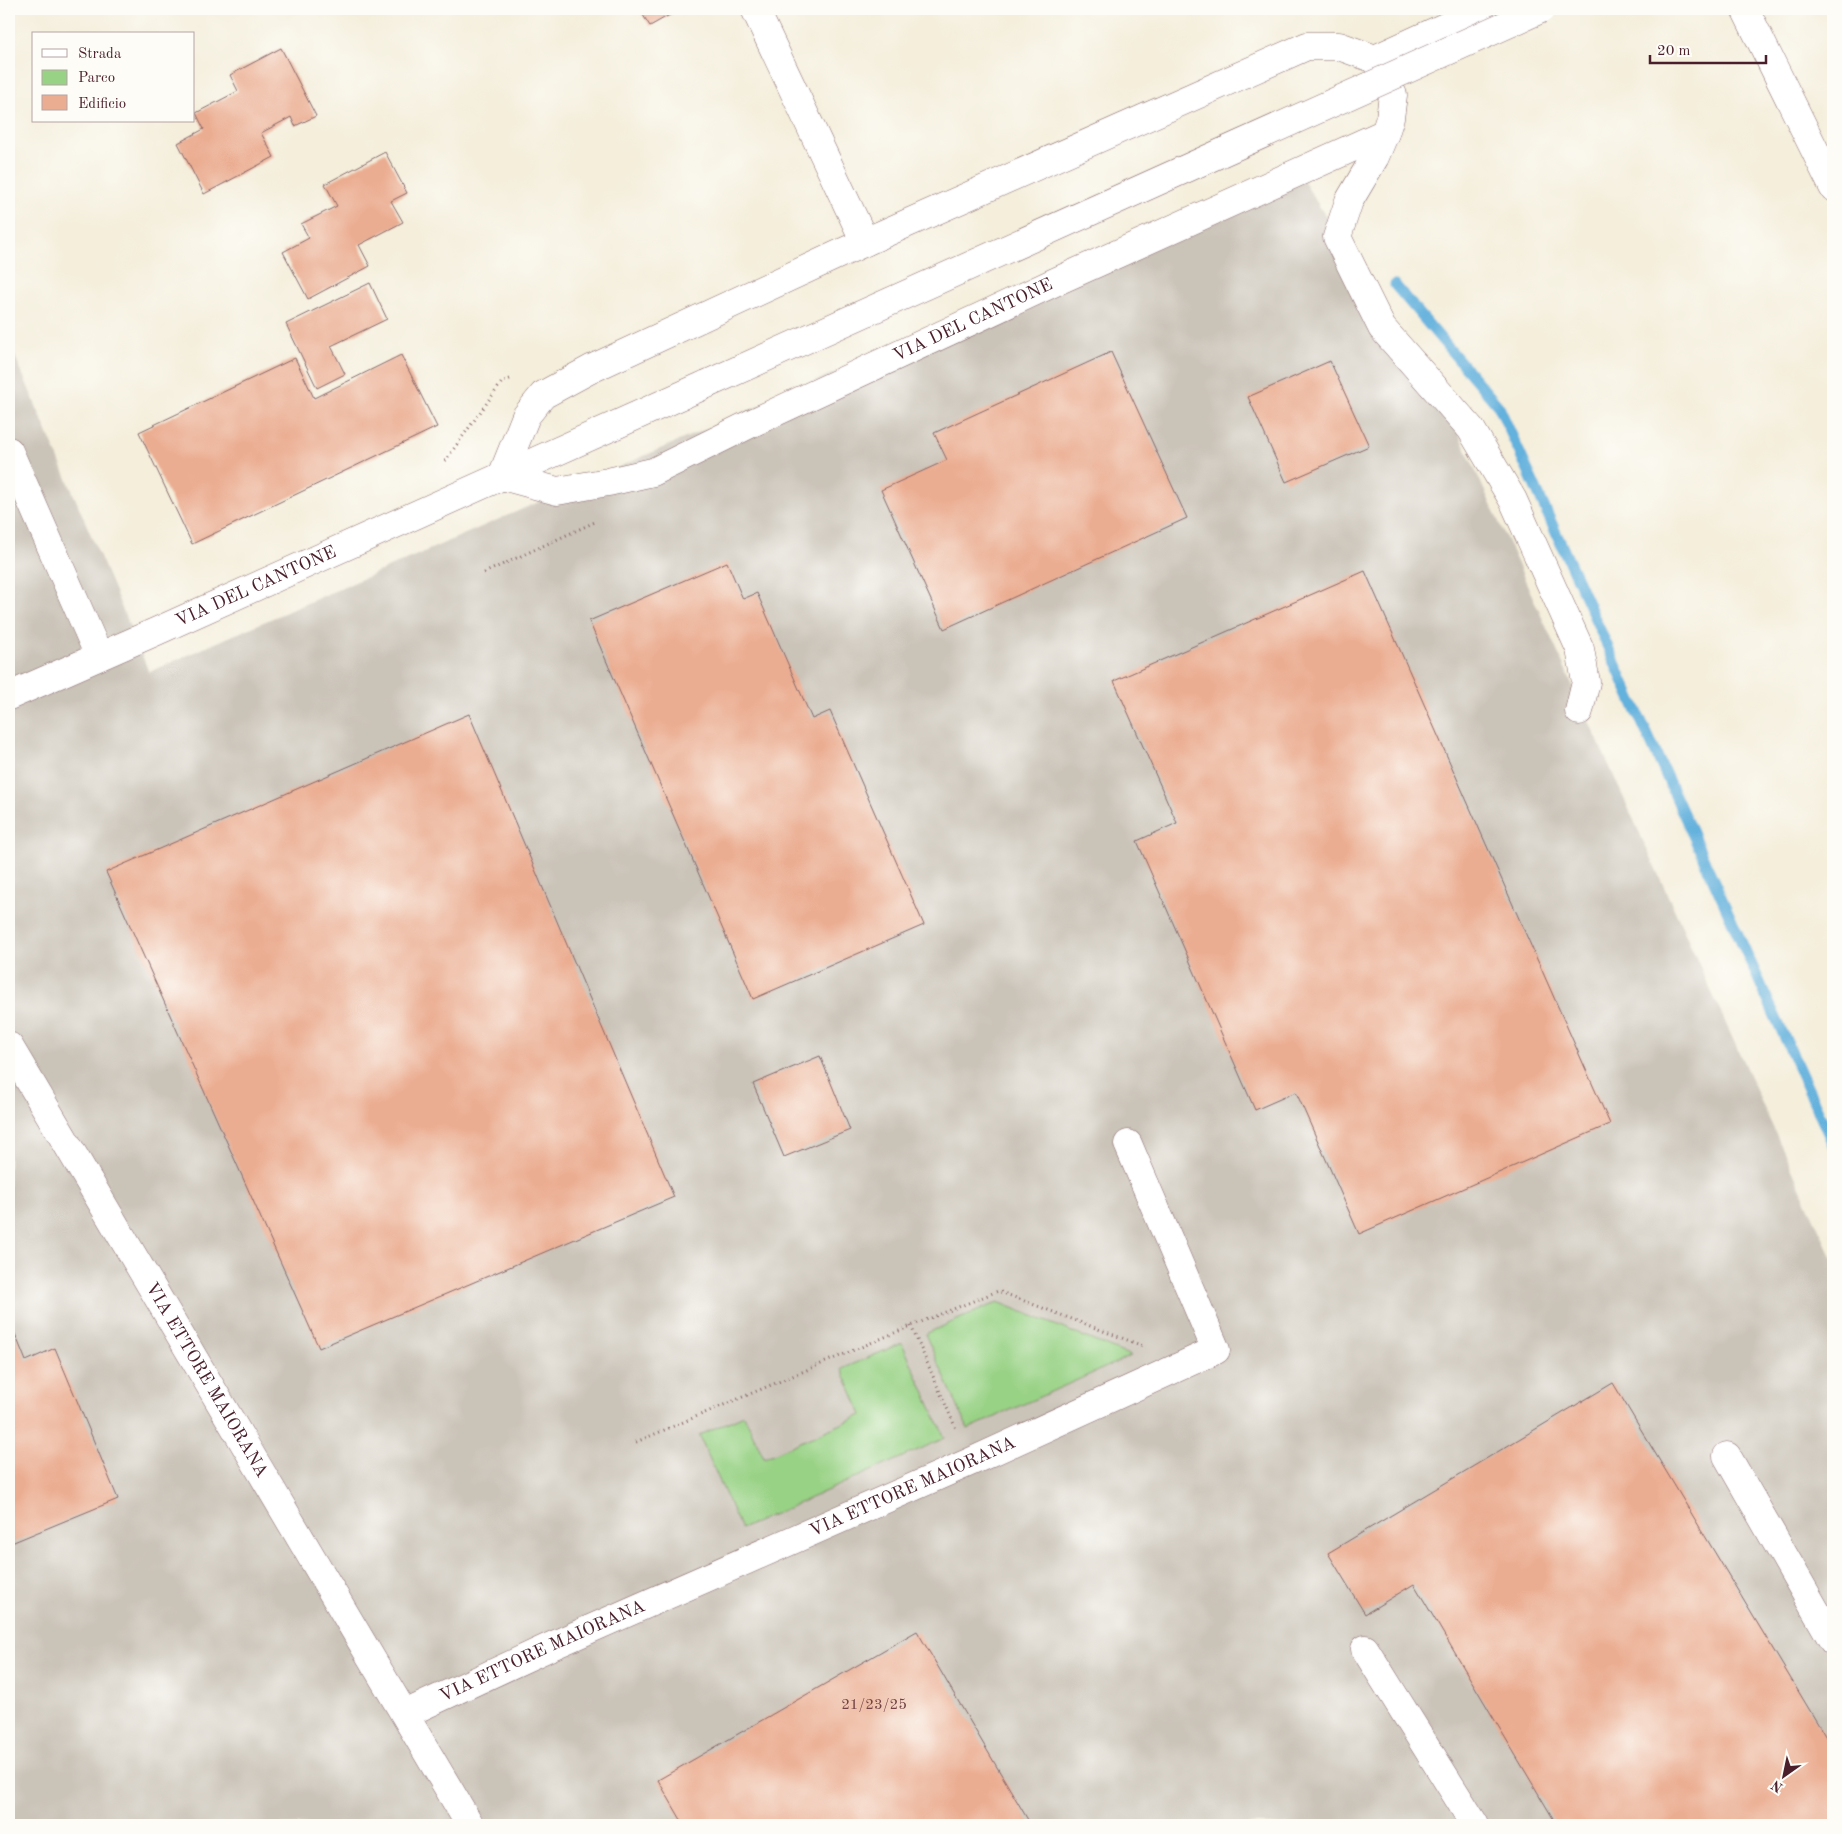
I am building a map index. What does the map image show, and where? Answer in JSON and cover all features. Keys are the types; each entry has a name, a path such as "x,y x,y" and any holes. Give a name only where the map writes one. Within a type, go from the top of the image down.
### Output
{"street":[{"path":"755,9 865,242"},
{"path":"1375,59 1484,9"},
{"name":"VIA DEL CANTONE","path":"9,696 1541,9"},
{"path":"1745,9 1833,187"},
{"path":"502,476 526,416 543,395 591,369 865,242 1307,46 1340,46 1375,59 1393,95 1390,118 1376,157 1349,201 1337,237 1382,328 1470,429 1513,500 1580,649 1586,682 1579,711"},
{"name":"VIA DEL CANTONE","path":"502,476 557,490 608,482 653,472 752,423 1055,282 1384,133"},
{"path":"9,451 99,656"},
{"name":"VIA ETTORE MAIORANA","path":"9,1046 470,1825"},
{"name":"VIA ETTORE MAIORANA","path":"405,1714 547,1648 970,1462 1216,1350 1128,1144"},
{"path":"1728,1456 1833,1641"},
{"path":"1365,1649 1475,1825"}],"path":[{"path":"438,465 447,461 502,382 511,378"},
{"path":"636,1442 998,1291 1189,1363"},
{"path":"911,1326 970,1462"}],"shaded area":[{"path":"1297,171 1448,410 1833,1260 1833,1825 9,1825 9,342 149,672"}],"green space":[{"path":"998,1302 1131,1356 968,1429 925,1334"},
{"path":"902,1343 945,1438 741,1529 699,1435 744,1415 764,1458 862,1415 842,1369"}],"building":[{"path":"639,9 671,9 673,13 650,26"},
{"path":"281,48 316,116 295,126 291,117 261,133 274,157 204,194 178,143 204,129 196,113 238,91 230,75"},
{"path":"385,152 407,193 391,201 403,222 359,245 370,266 308,299 283,252 309,238 301,224 337,206 325,184"},
{"path":"370,283 387,319 331,346 345,374 317,388 286,324"},
{"path":"1111,352 1187,518 944,629 881,490 947,460 934,433"},
{"path":"401,355 437,427 192,544 139,432 295,358 314,398"},
{"path":"1330,361 1369,446 1286,482 1248,397"},
{"path":"727,562 743,599 757,593 812,719 830,711 924,925 753,999 589,621"},
{"path":"1365,571 1610,1124 1359,1234 1296,1092 1255,1110 1137,841 1177,823 1114,681"},
{"path":"469,714 674,1197 319,1348 106,872"},
{"path":"820,1056 850,1130 784,1157 753,1084"},
{"path":"9,1319 26,1361 55,1348 118,1499 9,1544"},
{"path":"1613,1383 1833,1749 1833,1825 1557,1825 1414,1584 1365,1614 1328,1553"},
{"path":"917,1631 1031,1825 684,1825 658,1780"}],"waterway":[{"path":"1395,285 1499,407 1833,1144"}]}
